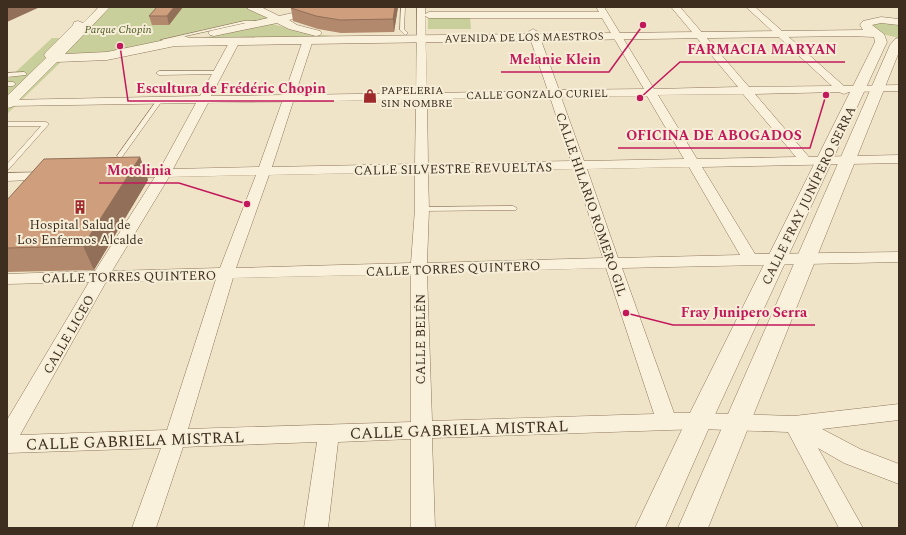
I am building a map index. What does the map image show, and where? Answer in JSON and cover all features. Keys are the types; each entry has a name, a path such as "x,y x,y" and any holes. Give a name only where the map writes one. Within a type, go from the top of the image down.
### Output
{"street":[{"path":"8,90 95,7"},
{"path":"8,90 53,58 104,7 113,7"},
{"name":"AVENIDA DE LOS MAESTROS","path":"252,7 293,28 322,33 405,34 421,36"},
{"path":"267,7 284,12 301,14"},
{"path":"53,58 107,56 167,41 335,7"},
{"name":"CALLE BELÉN","path":"421,7 422,210 419,269 423,528"},
{"path":"675,7 746,90 815,161"},
{"path":"750,7 777,31 858,91"},
{"path":"429,15 602,11 751,260"},
{"name":"AVENIDA DE LOS MAESTROS","path":"167,41 308,40 421,36 777,31 884,33 898,17"},
{"path":"53,58 50,55 79,26 78,24"},
{"name":"CALLE FRAY JUNÍPERO SERRA","path":"650,528 699,421 777,259 815,161 858,91 896,45 884,33"},
{"name":"CALLE HILARIO ROMERO GIL","path":"534,35 667,422"},
{"path":"144,528 175,438 226,274 290,98 308,40"},
{"name":"CALLE LICEO","path":"7,439 100,277 164,174 235,41"},
{"name":"CALLE GONZALO CURIEL","path":"8,90 159,101 746,90 858,91 899,88"},
{"name":"CALLE FRAY JUNÍPERO SERRA","path":"693,528 848,160 858,91"},
{"name":"CALLE SILVESTRE REVUELTAS","path":"110,175 899,159"},
{"path":"40,187 49,176"},
{"path":"7,177 64,176"},
{"name":"CALLE TORRES QUINTERO","path":"7,279 806,258 899,257"},
{"path":"851,528 794,424 899,412"},
{"name":"CALLE GABRIELA MISTRAL","path":"7,444 699,421 737,422 794,424 852,456 899,474"},
{"path":"316,528 329,433"}],"lane":[{"path":"403,7 402,30 405,34"},
{"path":"159,73 219,73"},
{"path":"120,156 159,101"},
{"path":"7,124 46,124 7,168"},
{"path":"422,210 513,208"}],"green space":[{"name":"Parque Chopin","path":"248,7 273,18 104,54 60,55 108,8"},
{"path":"428,17 470,17 471,29 428,29"},
{"path":"878,22 899,23 899,38 882,34 871,26"},
{"path":"269,23 307,33 332,36 414,36 193,40"},
{"path":"52,38 73,38 53,58 65,58 7,114 7,80"}],"building":[{"path":"157,7 174,7 167,16 149,16"},
{"path":"395,7 393,19 340,20 316,16 291,8"},
{"path":"140,157 83,246 7,248 7,200 44,159"}],"place":[{"name":"Melanie Klein","path":"643,25"},
{"name":"Escultura de Frédéric Chopin","path":"120,46"},
{"name":"OFICINA DE ABOGADOS","path":"826,95"},
{"name":"PAPELERIA SIN NOMBRE","path":"370,96"},
{"name":"FARMACIA MARYAN","path":"640,98"},
{"name":"Motolinia","path":"247,204"},
{"name":"Hospital Salud de Los Enfermos Alcalde","path":"80,207"},
{"name":"Fray Junipero Serra","path":"626,313"}]}
